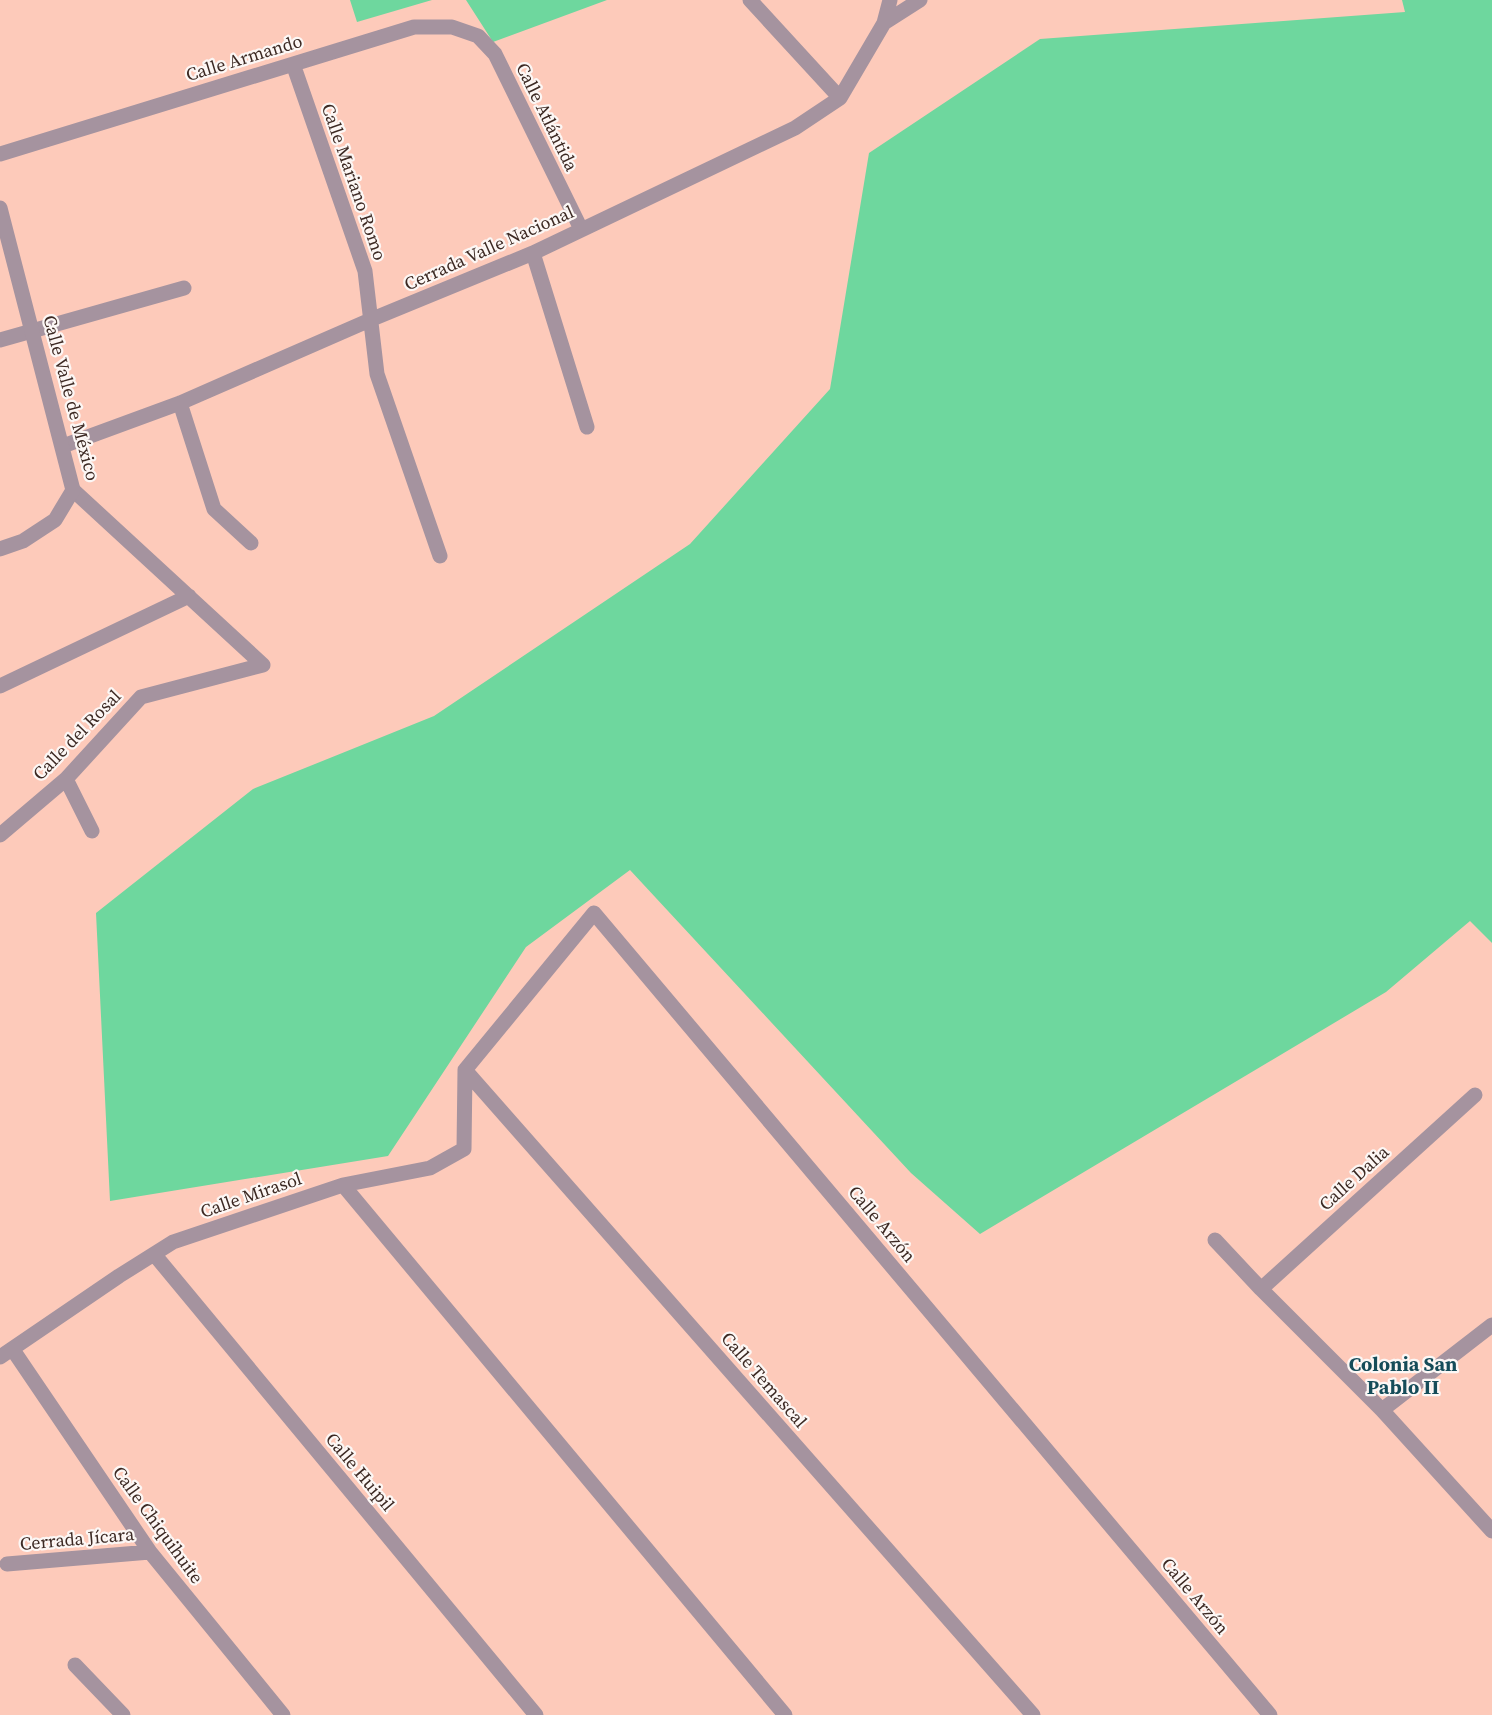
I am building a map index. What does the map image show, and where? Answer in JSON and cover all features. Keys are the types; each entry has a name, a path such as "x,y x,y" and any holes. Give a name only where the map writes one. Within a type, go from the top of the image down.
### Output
{"street":[{"path":"750,0 840,98"},
{"path":"884,23 890,0"},
{"path":"884,23 920,0"},
{"name":"Cerrada Valle Nacional","path":"63,446 180,403 370,320 532,253 795,129 840,98 884,23"},
{"name":"Calle Armando","path":"0,153 414,27 452,27 478,36 495,54"},
{"name":"Calle Atlántida","path":"495,54 581,229"},
{"name":"Calle Mariano Romo","path":"293,64 365,271 377,374 440,556"},
{"name":"Calle Valle de México","path":"0,208 73,490 263,665"},
{"path":"532,253 587,427"},
{"path":"0,340 184,288"},
{"path":"180,403 214,509 251,543"},
{"path":"0,549 23,542 55,520 73,490"},
{"path":"0,686 189,596"},
{"name":"Calle del Rosal","path":"0,835 66,779 141,697 263,665"},
{"path":"66,779 92,831"},
{"name":"Calle Arzón","path":"465,1070 594,914 1270,1715"},
{"name":"Calle Mirasol","path":"6,1354 173,1242 343,1185 430,1168 464,1149 465,1070"},
{"name":"Calle Temascal","path":"465,1070 1033,1715"},
{"name":"Calle Dalia","path":"1260,1289 1474,1095"},
{"path":"343,1185 785,1715"},
{"path":"1215,1240 1260,1289 1382,1410 1492,1531"},
{"name":"Calle Huipil","path":"154,1254 536,1715"},
{"path":"1382,1410 1492,1325"},
{"name":"Calle Chiquihuite","path":"6,1354 150,1552 283,1715"},
{"name":"Cerrada Jícara","path":"7,1564 150,1552"},
{"path":"75,1665 123,1715"}],"green space":[{"path":"350,0 432,0 357,22"},
{"path":"466,0 607,0 493,42"},
{"path":"1402,0 1492,0 1492,943 1470,921 1386,992 980,1234 911,1173 630,870 526,947 388,1156 110,1201 96,913 253,789 434,716 690,544 830,389 869,153 1040,39 1405,12"}],"district":[{"name":"Colonia San Pablo II","path":"1403,1376"}]}
